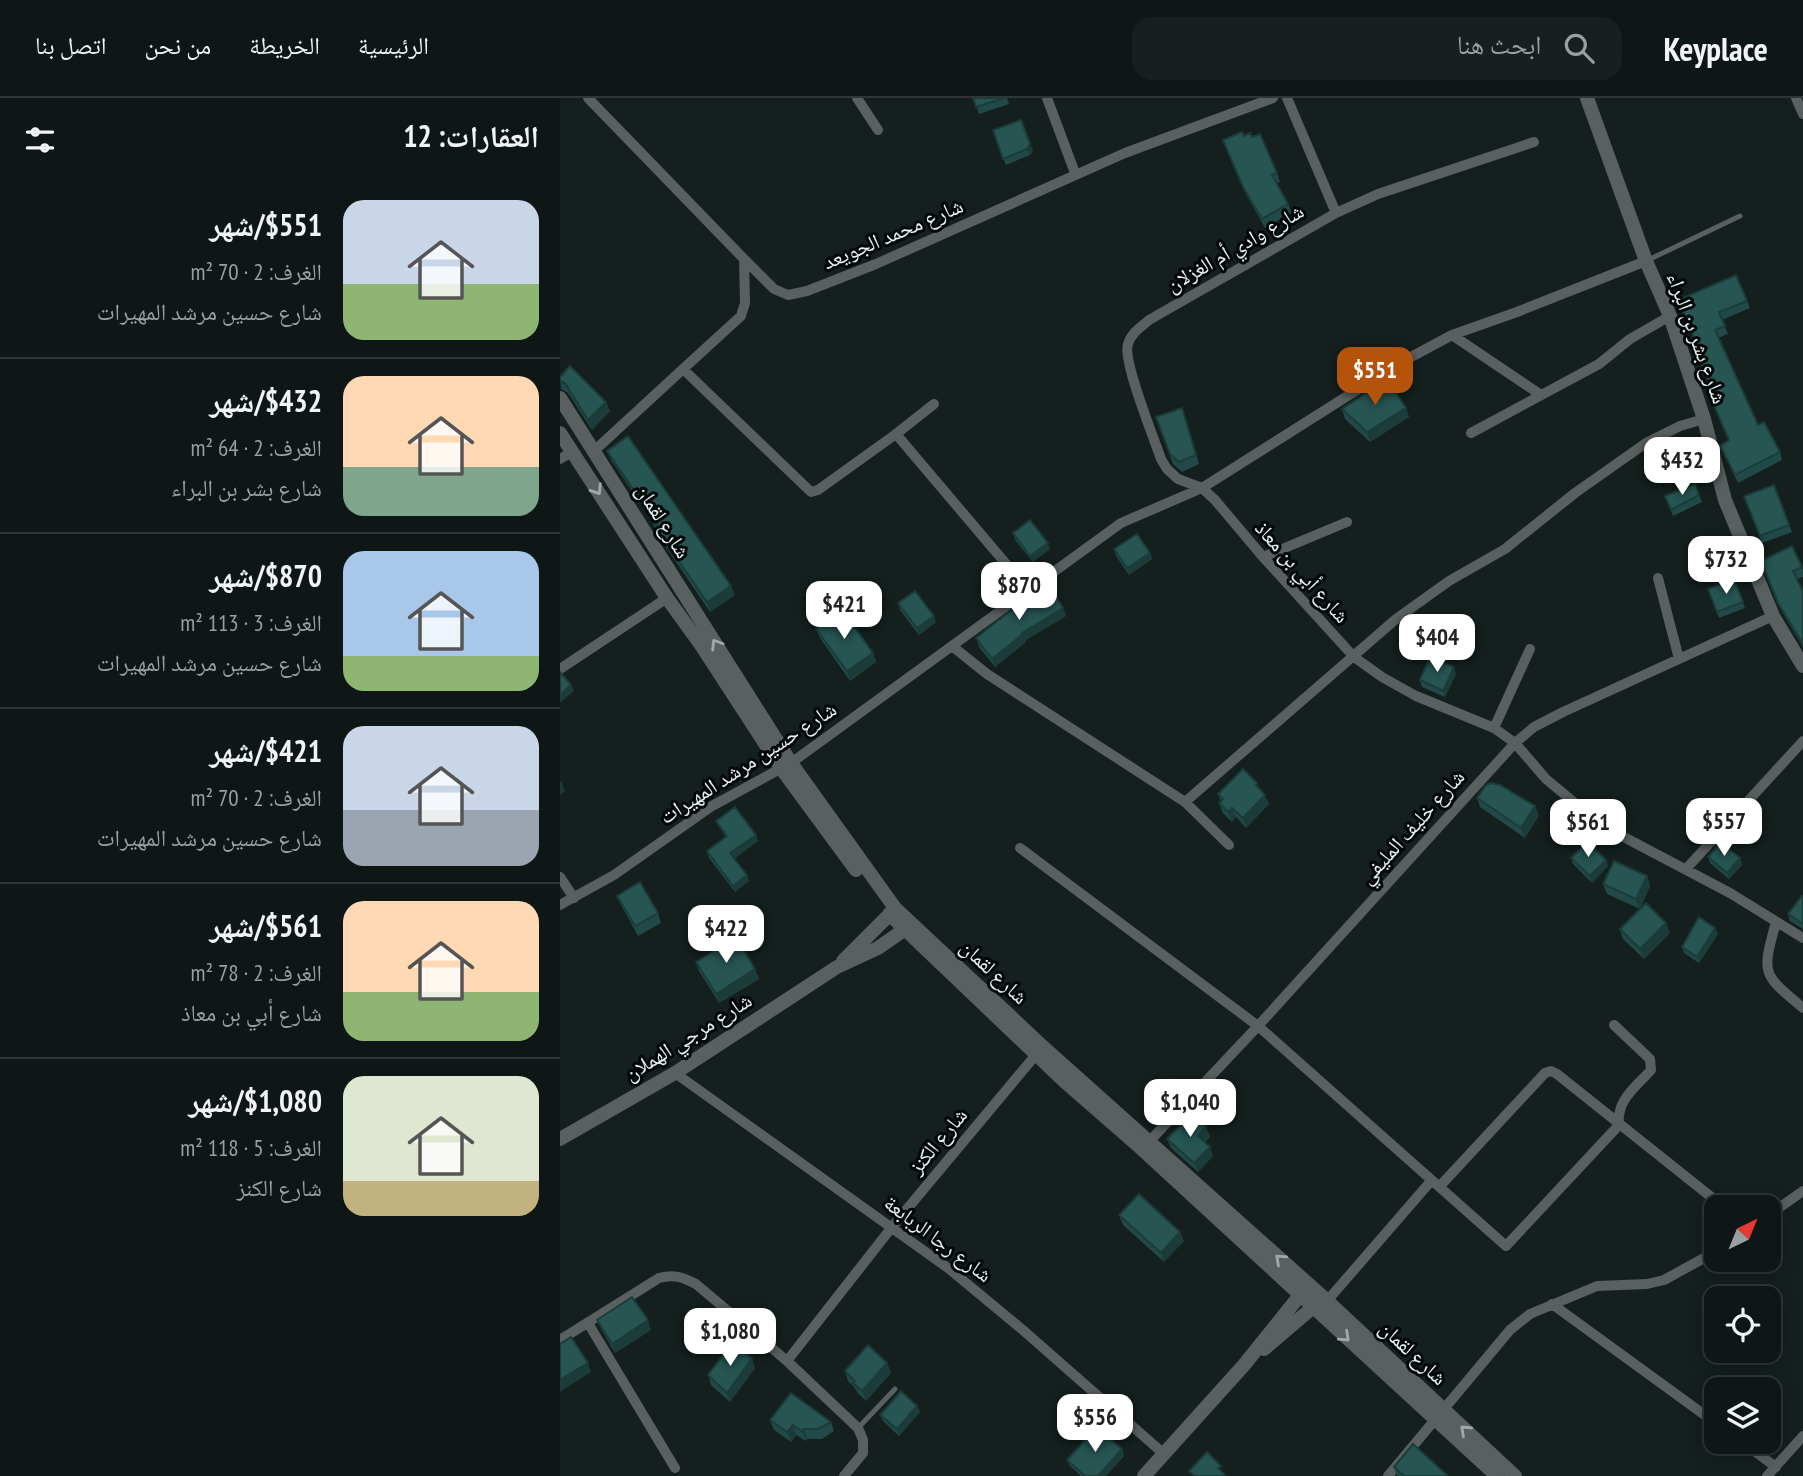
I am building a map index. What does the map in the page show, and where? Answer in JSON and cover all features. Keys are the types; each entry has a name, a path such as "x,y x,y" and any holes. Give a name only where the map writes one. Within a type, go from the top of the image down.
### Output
{"street":[{"name":"شارع محمد الجويعد","path":"588,98 774,289 788,295 807,291 887,259 1076,173 1273,98"},
{"path":"857,98 878,130"},
{"path":"1048,98 1076,173"},
{"path":"1286,98 1336,213"},
{"name":"شارع بشر بن البراء","path":"1587,98 1646,261 1670,316 1704,419 1725,500 1773,616 1803,666"},
{"path":"1796,98 1803,114"},
{"name":"شارع وادي أم الغزلان","path":"1202,488 1178,479 1161,459 1129,364 1127,346 1134,332 1149,320 1336,213 1378,194 1534,142"},
{"path":"594,451 741,316 746,303 744,259"},
{"name":"شارع حسين مرشد المهيرات","path":"560,905 614,875 712,806 786,765 1121,523 1202,488 1398,364 1452,335 1646,261"},
{"path":"1471,433 1599,364 1630,339 1670,316"},
{"path":"1452,335 1541,396"},
{"path":"683,369 811,492 818,490 934,404"},
{"name":"شارع لقمان","path":"560,398 786,765"},
{"path":"1185,802 1396,619 1449,581 1505,549 1575,493 1646,443 1679,426 1704,419"},
{"name":"شارع لقمان","path":"560,433 566,455 892,911 1039,1050 1304,1290 1322,1302 1440,1416 1497,1476"},
{"path":"896,434 1029,591"},
{"name":"شارع أبي بن معاذ","path":"1202,488 1354,657 1416,696 1494,728 1515,743 1546,779 1579,807 1620,835 1730,893 1803,938"},
{"path":"1263,557 1346,522"},
{"path":"1658,578 1679,659"},
{"path":"560,669 667,598"},
{"name":"شارع خليف المليفي","path":"1146,1145 1515,743 1544,722 1773,616"},
{"path":"952,646 987,674 1185,802 1229,845"},
{"path":"1494,728 1530,649"},
{"path":"1686,869 1803,741"},
{"path":"1020,848 1258,1026 1506,1246 1619,1125 1618,1113 1623,1101 1651,1070 1650,1059 1614,1025"},
{"path":"560,877 574,898"},
{"name":"شارع مرجي الهملان","path":"837,967 892,911"},
{"path":"1776,922 1766,966 1779,988 1803,1008"},
{"name":"شارع مرجي الهملان","path":"560,1139 675,1073 837,967 878,948 908,927"},
{"name":"شارع الكنز","path":"787,1361 892,1227 1039,1050"},
{"path":"1244,1365 1322,1302 1548,1071 1557,1074 1708,1195"},
{"name":"شارع رجا الربابعة","path":"675,1073 948,1268 1164,1454"},
{"path":"1782,1206 1803,1191"},
{"path":"1388,1476 1510,1330 1530,1314 1597,1286 1647,1284 1664,1280 1704,1258"},
{"path":"560,1340 659,1279 677,1275 696,1283 787,1361 858,1428 863,1440 863,1452 844,1476"},
{"path":"1144,1476 1244,1365 1304,1290"},
{"path":"1552,1304 1704,1415"},
{"path":"588,1322 675,1468"},
{"name":"شارع لقمان","path":"1440,1416 1516,1476"},
{"path":"1767,1476 1803,1436"},
{"path":"1758,1454 1776,1467"}],"lane":[{"path":"1646,261 1740,216"},
{"path":"858,1428 895,1389"}],"building":[{"path":"973,98 1004,98 976,107"},
{"path":"1021,120 1030,144 1027,149 1003,159 993,130"},
{"path":"1242,132 1244,136 1250,133 1252,137 1260,134 1277,173 1272,175 1288,204 1262,219 1243,187 1223,140"},
{"path":"1736,275 1747,301 1719,312 1725,326 1715,330 1758,425 1764,422 1780,452 1735,475 1720,446 1729,440 1709,394 1713,392 1678,300"},
{"path":"570,366 606,402 588,420 565,383 560,381 560,377"},
{"path":"1387,379 1406,408 1367,432 1342,409"},
{"path":"1182,408 1196,455 1179,462 1170,454 1156,417"},
{"path":"628,436 731,586 707,602 607,451"},
{"path":"1695,484 1699,495 1671,510 1665,496"},
{"path":"1774,485 1789,525 1760,536 1744,496"},
{"path":"1030,520 1048,543 1030,556 1013,533"},
{"path":"1137,534 1150,553 1127,568 1114,549"},
{"path":"1792,546 1802,567 1793,571 1803,591 1803,644 1778,603 1761,561"},
{"path":"1734,579 1743,602 1717,612 1708,589"},
{"path":"1050,587 1063,608 1022,633 992,659 976,638 1006,614"},
{"path":"915,591 934,616 917,628 898,603"},
{"path":"842,610 873,653 847,671 816,629"},
{"path":"1430,657 1454,667 1443,691 1420,680"},
{"path":"560,672 571,685 560,695"},
{"path":"1243,769 1265,795 1243,818 1232,808 1228,812 1219,803 1223,799 1218,794"},
{"path":"1490,783 1500,785 1535,806 1521,828 1477,798"},
{"path":"735,807 756,835 730,853 747,875 733,886 707,851 727,836 716,821"},
{"path":"1587,842 1606,860 1590,876 1571,858"},
{"path":"1721,842 1740,858 1727,873 1708,857"},
{"path":"1614,861 1647,876 1636,899 1603,884"},
{"path":"640,882 658,913 635,926 617,896"},
{"path":"1803,897 1803,924 1788,914"},
{"path":"1646,903 1666,923 1640,949 1620,929"},
{"path":"1699,917 1715,928 1697,957 1682,947"},
{"path":"736,937 755,969 716,994 696,962"},
{"path":"1192,1113 1206,1127 1198,1136 1210,1147 1194,1163 1167,1139"},
{"path":"1139,1194 1180,1232 1161,1253 1119,1215"},
{"path":"632,1297 648,1320 612,1344 597,1320"},
{"path":"571,1337 588,1363 560,1380 560,1344"},
{"path":"868,1345 887,1363 862,1391 845,1371"},
{"path":"729,1347 736,1352 739,1349 752,1358 727,1393 708,1375"},
{"path":"901,1391 917,1406 897,1429 880,1415"},
{"path":"791,1393 831,1422 818,1429 802,1431 793,1425 787,1432 770,1420"},
{"path":"1097,1427 1122,1449 1098,1476 1085,1476 1067,1460"},
{"path":"1413,1444 1448,1476 1404,1476 1394,1467"},
{"path":"1207,1452 1221,1466 1218,1468 1224,1476 1194,1476 1189,1471"}]}
